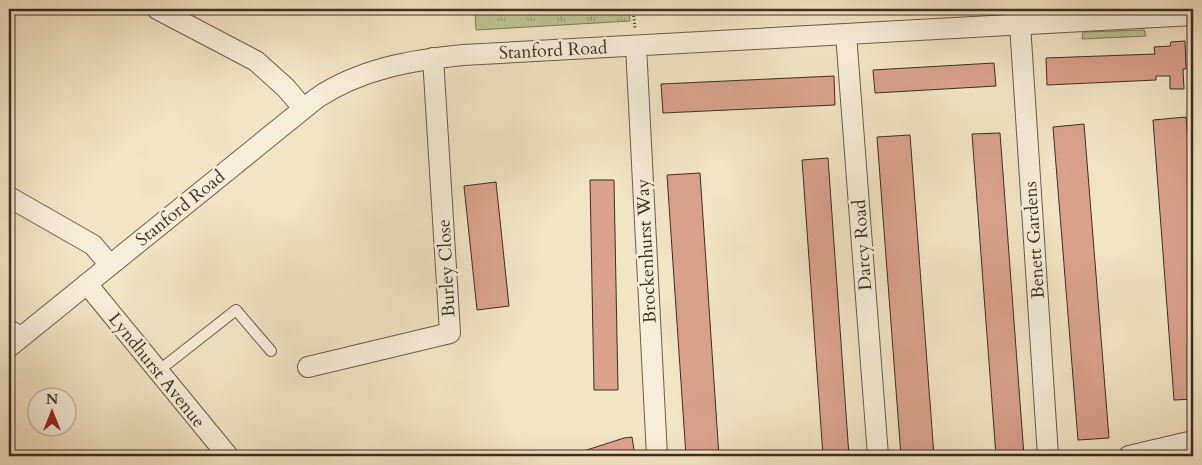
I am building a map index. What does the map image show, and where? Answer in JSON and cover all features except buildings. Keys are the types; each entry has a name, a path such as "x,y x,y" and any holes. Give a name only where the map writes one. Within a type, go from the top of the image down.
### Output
{"street":[{"path":"157,9 256,62 286,88 303,108"},
{"name":"Stanford Road","path":"9,347 17,329 87,284 303,108 333,88 352,79 394,66 433,58 1193,15"},
{"name":"Benett Gardens","path":"1020,24 1048,456"},
{"name":"Darcy Road","path":"846,34 878,456"},
{"name":"Brockenhurst Way","path":"636,46 657,456"},
{"name":"Burley Close","path":"308,367 450,333 433,58"},
{"path":"9,197 93,245 110,265"},
{"name":"Lyndhurst Avenue","path":"87,284 157,372 228,456"},
{"path":"1130,456 1193,441"}],"lane":[{"path":"157,372 236,310 271,351"}],"green space":[{"path":"475,9 629,9 630,21 476,30"},
{"path":"1144,30 1146,36 1082,39 1083,32"}]}
